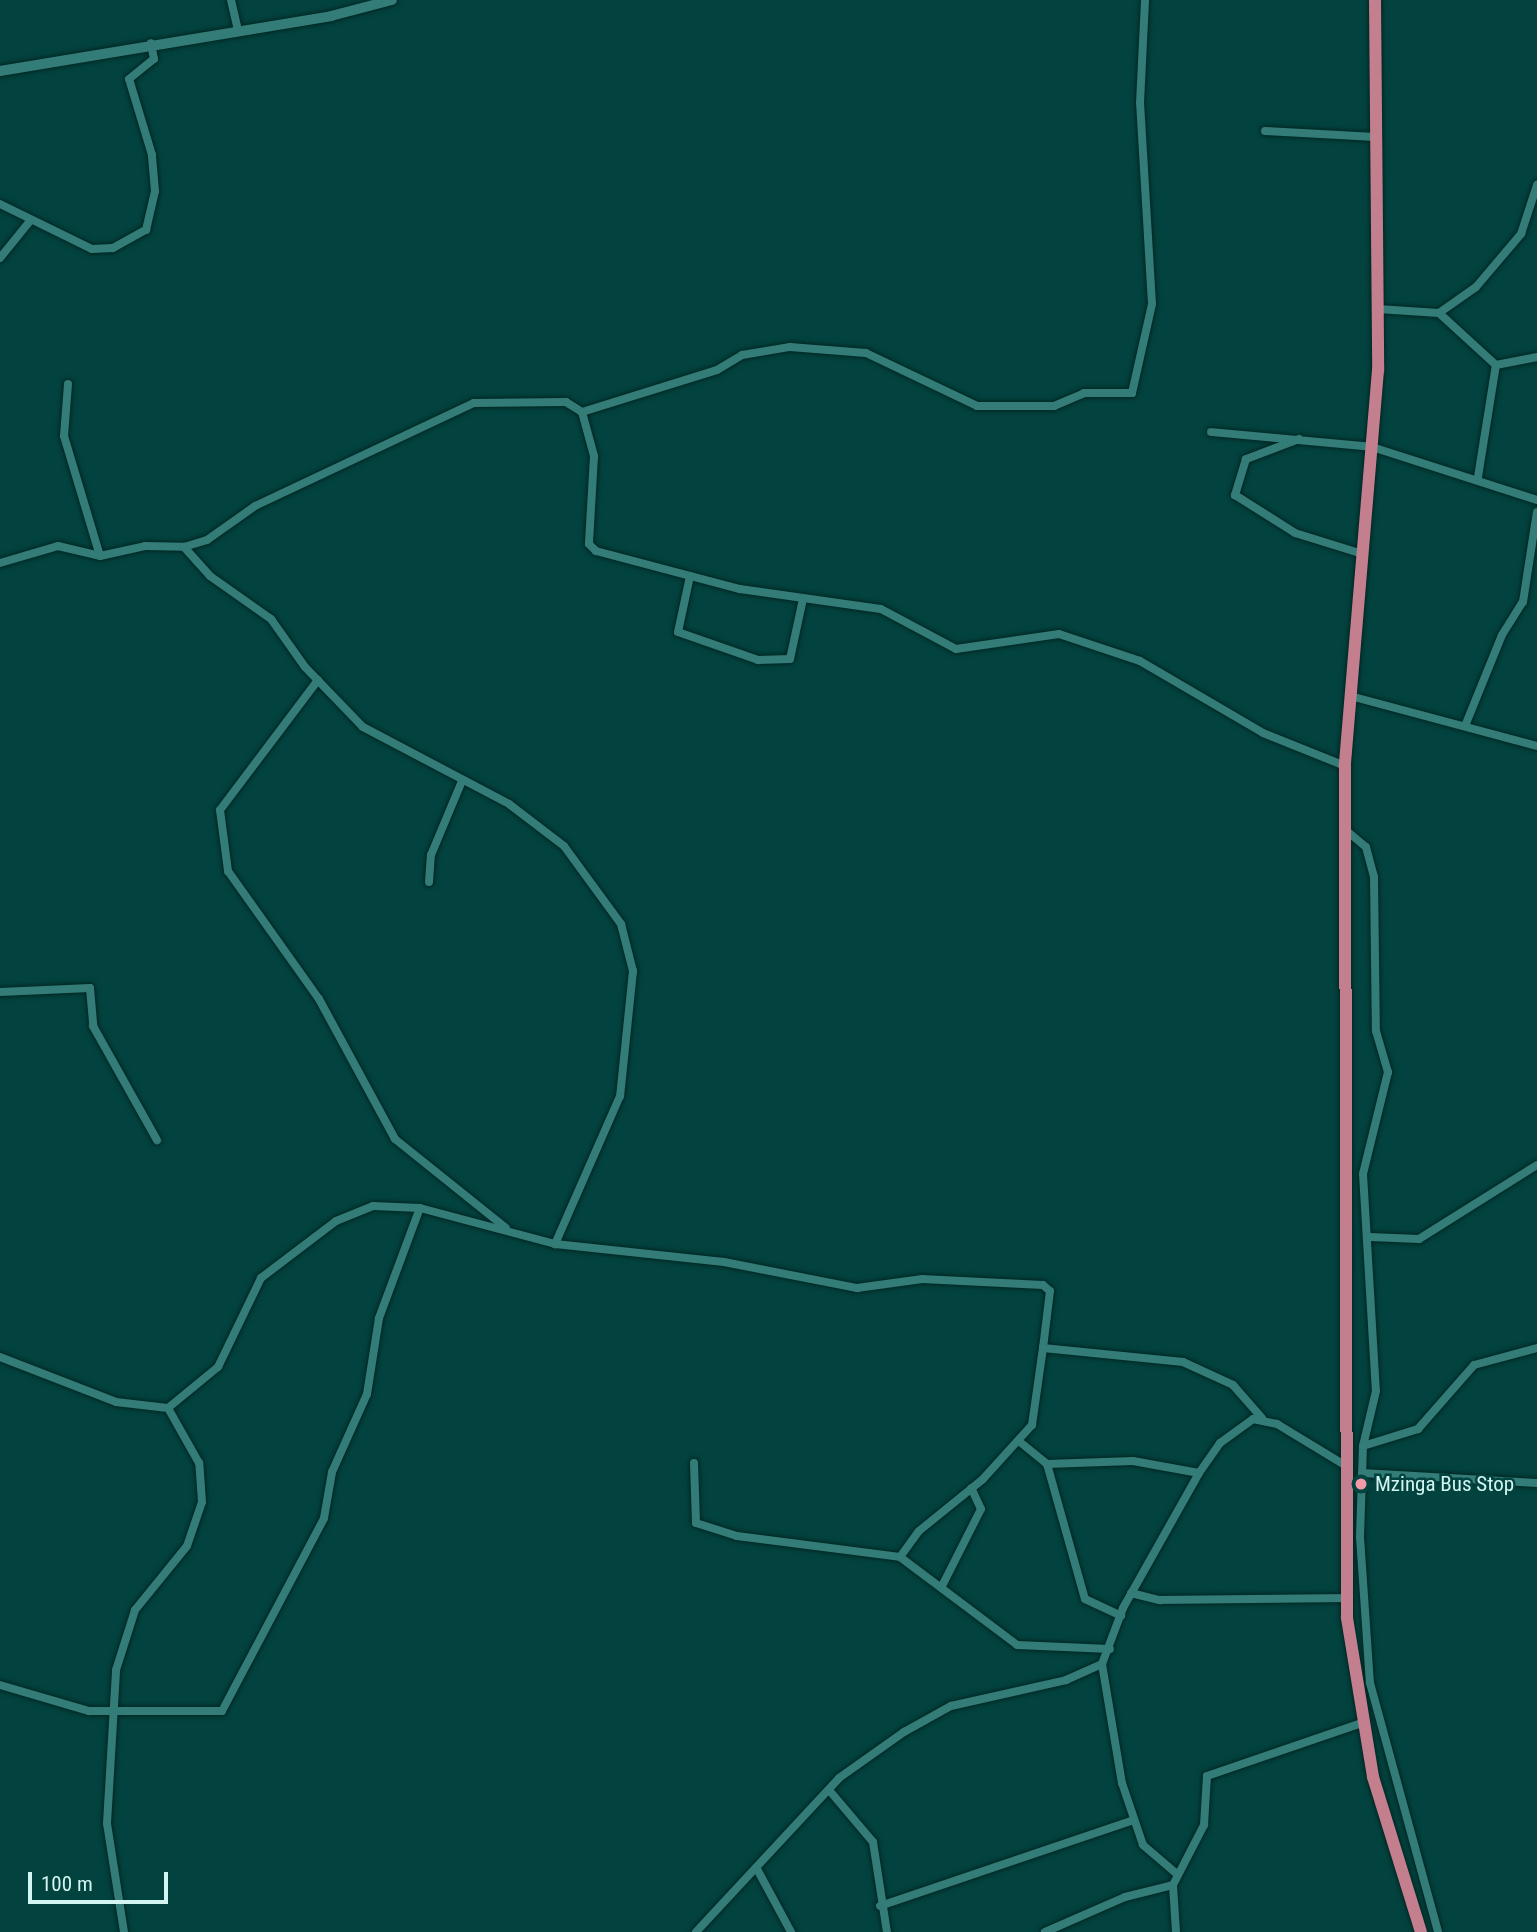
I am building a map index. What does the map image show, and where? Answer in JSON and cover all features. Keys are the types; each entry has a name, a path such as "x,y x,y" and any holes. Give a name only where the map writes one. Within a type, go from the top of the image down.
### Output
{"highway":[{"path":"1375,0 1378,309 1372,447 1354,697 1345,766 1348,832 1346,1598 1362,1723 1421,1932"}],"main road":[{"path":"0,71 392,0"}],"street":[{"path":"231,0 238,30"},
{"path":"0,563 58,546 100,556 145,546 184,547 207,540 255,506 474,403 549,399 582,412 717,370 742,355 790,347 866,354 977,406 1054,406 1084,393 1132,393 1152,304 1140,103 1145,0"},
{"path":"0,203 30,221 103,251 149,226 152,155 129,79 154,59 151,43"},
{"path":"1265,131 1376,137"},
{"path":"1439,313 1476,287 1521,234 1537,185"},
{"path":"0,258 30,221"},
{"path":"1378,309 1439,313 1496,365"},
{"path":"1496,365 1537,357"},
{"path":"1478,477 1496,365"},
{"path":"68,384 64,436 100,556"},
{"path":"582,412 595,463 592,548 690,576 803,599 898,614 956,649 1059,634 1109,649 1264,733 1345,766"},
{"path":"1211,432 1372,447 1478,477 1537,500"},
{"path":"1299,439 1246,459 1235,495 1295,533 1363,554"},
{"path":"1465,726 1502,635 1523,602 1537,512"},
{"path":"184,547 210,576 262,610 318,680 380,740 509,804 582,864 630,948 634,971 620,1096 555,1244"},
{"path":"690,576 678,632 758,660 790,659 803,599"},
{"path":"318,680 220,810 228,871 327,1011 395,1139 508,1230"},
{"path":"1354,697 1537,746"},
{"path":"429,883 431,855 462,780"},
{"path":"1348,832 1366,847 1374,877 1376,1031 1388,1072 1363,1174 1370,1237 1376,1391 1363,1446 1362,1473 1370,1683 1438,1932"},
{"path":"0,992 90,988 93,1026 157,1140"},
{"path":"1370,1237 1419,1239 1537,1165"},
{"path":"1529,1172 1537,1179"},
{"path":"0,1685 109,1711 222,1712 324,1518 332,1472 368,1394 379,1318 420,1208"},
{"path":"0,1357 96,1396 168,1408 218,1367 236,1339 251,1294 269,1272 355,1210 420,1208 555,1244 724,1262 857,1289 922,1279 1043,1285 1050,1291 1040,1403 1020,1442 971,1488 938,1512 900,1557"},
{"path":"1043,1348 1183,1362 1233,1385 1262,1418 1348,1467"},
{"path":"1363,1446 1418,1429 1474,1365 1537,1348"},
{"path":"124,1932 108,1842 109,1711 135,1610 176,1564 200,1517 199,1463 168,1408"},
{"path":"696,1932 829,1790 904,1732 951,1706 1066,1680 1102,1664 1131,1593 1199,1473 1220,1443 1262,1418"},
{"path":"1020,1442 1047,1464 1085,1599 1121,1616"},
{"path":"1047,1464 1133,1461 1199,1473"},
{"path":"695,1463 696,1523 737,1536 900,1557 1017,1645 1110,1649"},
{"path":"1362,1473 1537,1483"},
{"path":"942,1586 981,1509 971,1488"},
{"path":"1131,1593 1160,1600 1346,1598"},
{"path":"1102,1664 1134,1821 1147,1853 1177,1874"},
{"path":"1176,1932 1173,1885 1204,1825 1207,1776 1362,1723"},
{"path":"829,1790 873,1842 880,1906 887,1932"},
{"path":"880,1906 1134,1821"},
{"path":"757,1869 791,1932"},
{"path":"1045,1932 1125,1897 1173,1885"}],"place":[{"name":"Mzinga Bus Stop","path":"1361,1484"}]}
